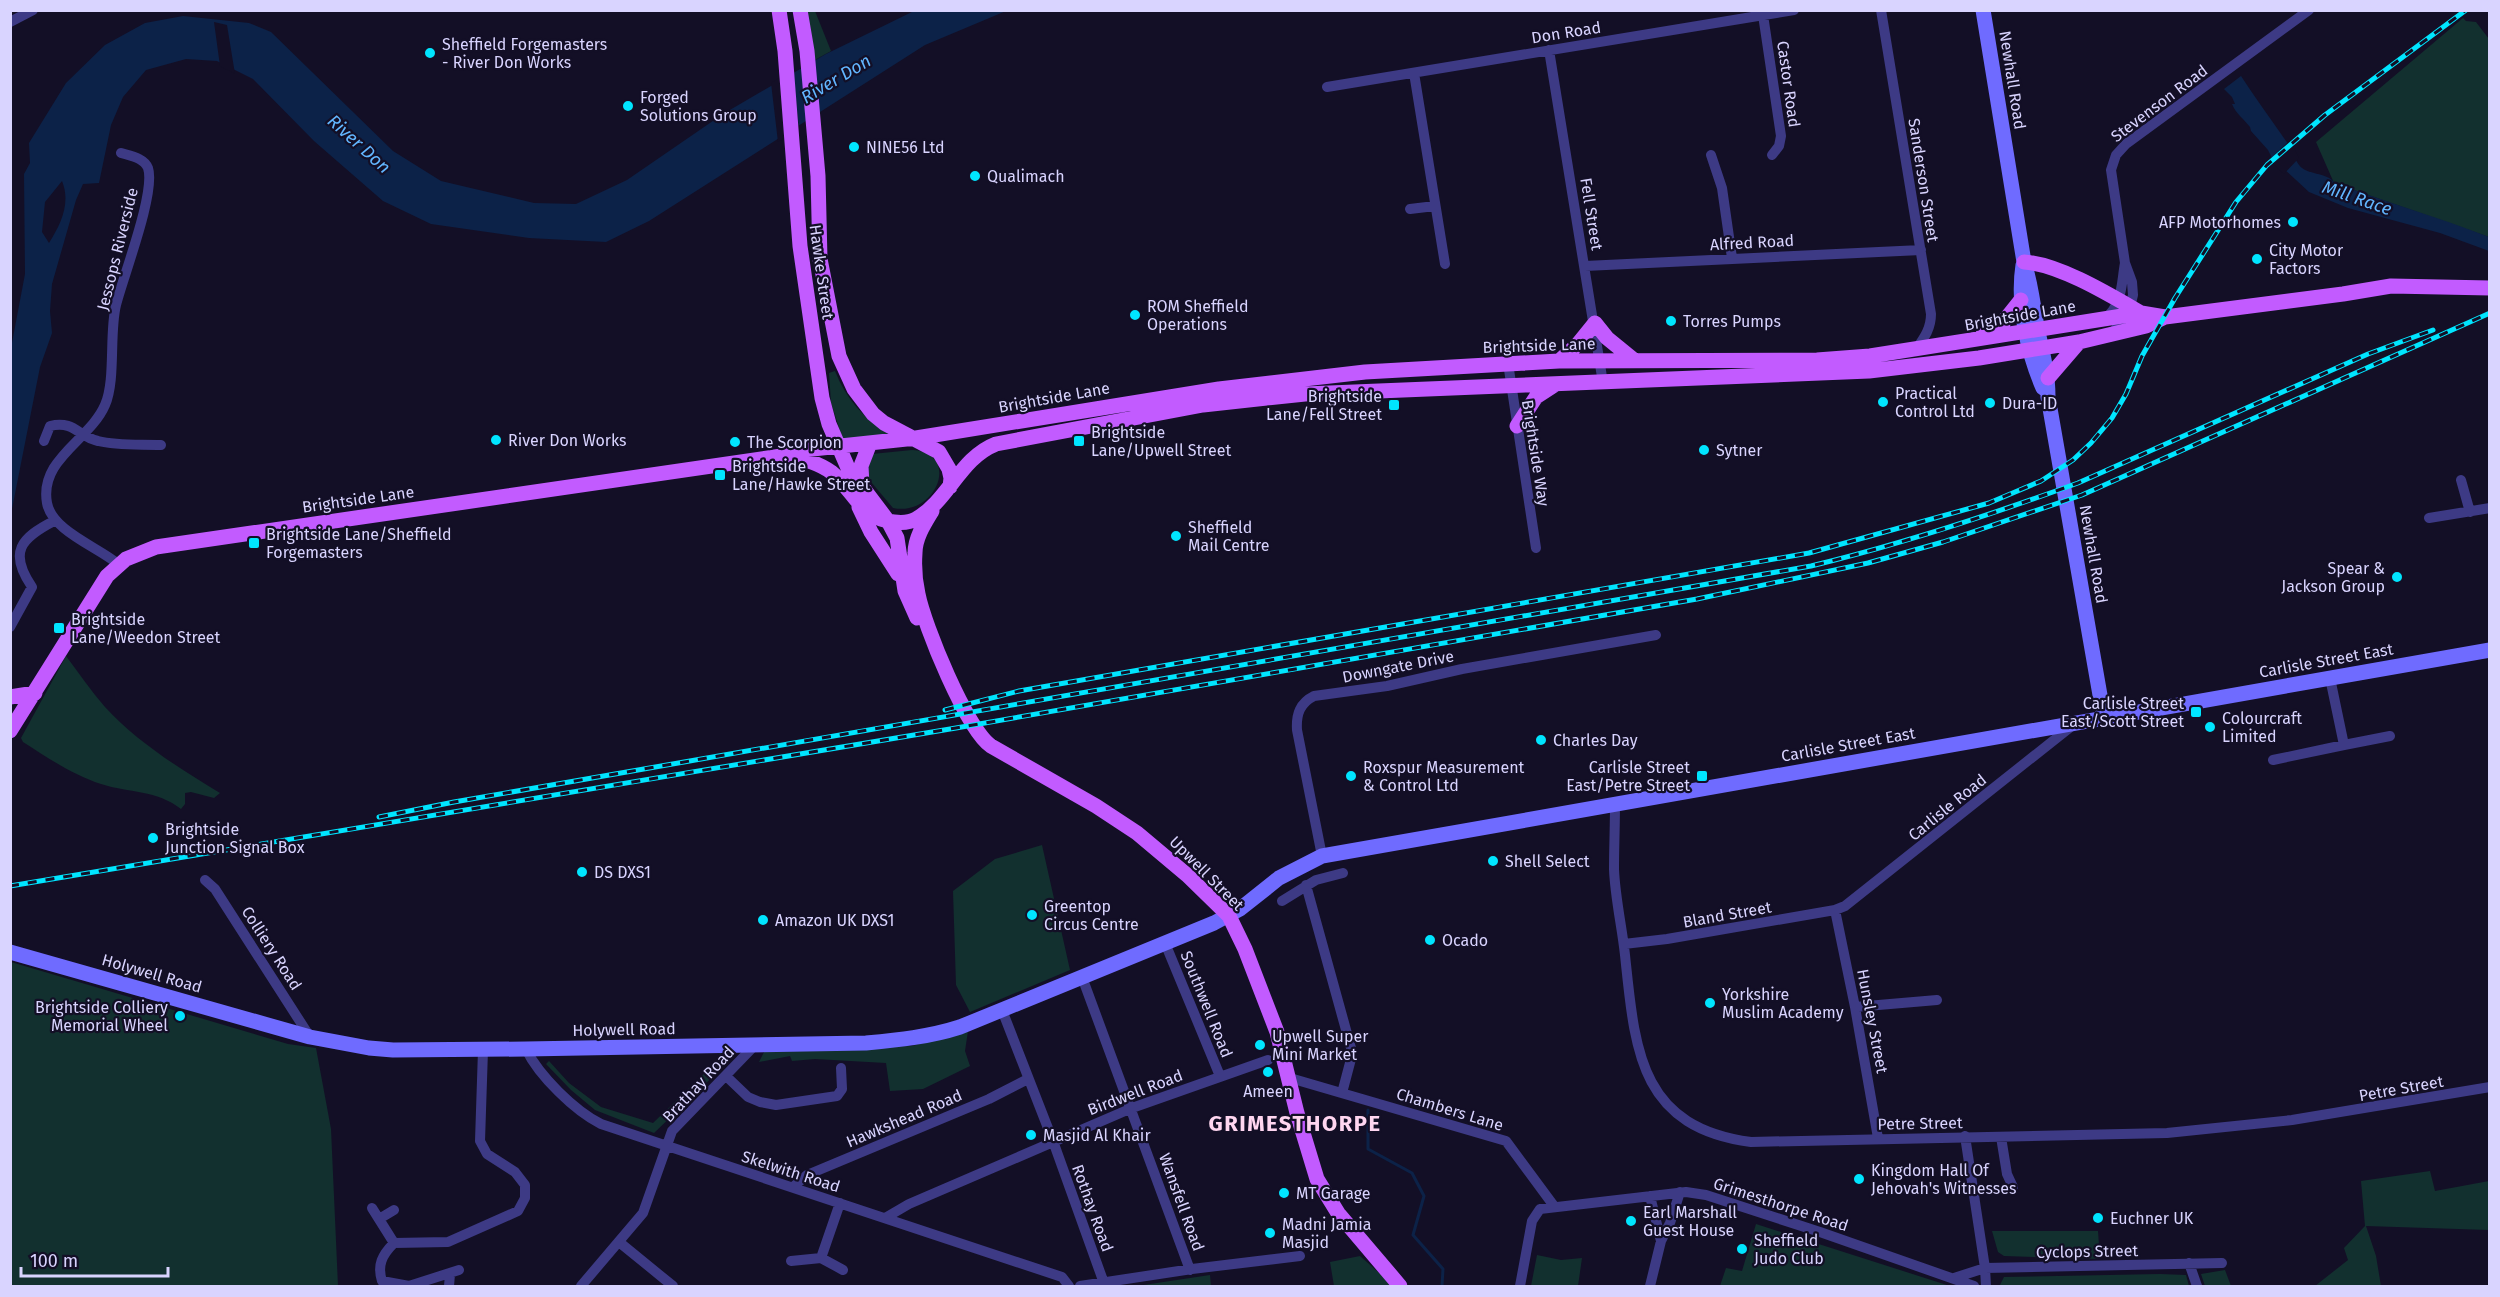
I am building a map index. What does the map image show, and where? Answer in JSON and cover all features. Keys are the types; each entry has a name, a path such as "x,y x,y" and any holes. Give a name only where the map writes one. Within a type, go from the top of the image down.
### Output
{"main road":[{"name":"Hawke Street","path":"778,10 785,51 800,246 822,398 848,468 863,488"},
{"name":"Hawke Street","path":"800,10 807,51 815,149 820,259 839,356 850,382 867,408 884,423 916,438"},
{"name":"Newhall Road","path":"1983,10 2024,262 2032,289 2032,332"},
{"name":"Newhall Road","path":"2024,262 2020,286 2021,300 2048,378 2048,397 2104,718"},
{"path":"2024,262 2044,265 2060,272 2128,309"},
{"name":"Brightside Lane","path":"950,487 971,459 984,449 996,444 1203,405 1305,394 1869,371 1979,358 2079,342 2146,326 2164,317 2391,286 2490,288"},
{"path":"1975,341 2001,325 2021,300"},
{"name":"Brightside Lane","path":"916,438 1110,405 1365,372 1508,363 1817,360 1915,351 2032,332 2105,319 2128,309 2164,317"},
{"path":"1559,362 1578,344 1594,323 1607,338 1634,360"},
{"path":"2048,378 2079,342"},
{"name":"Newhall Road","path":"2037,348 2038,375 2048,397"},
{"path":"1517,426 1536,398 1559,383"},
{"path":"916,438 929,445 941,455 951,478 950,487 935,506 911,522 888,521 863,488 861,466 870,443 916,438"},
{"name":"Brightside Lane","path":"10,731 15,716 35,693 94,594 118,564 132,555 164,546 788,455 803,450 870,443"},
{"name":"Brightside Lane","path":"788,455 829,470 869,514 888,521"},
{"path":"858,504 871,531 895,566 905,591"},
{"name":"Upwell Street","path":"935,506 921,529 916,543 915,579 921,606 940,657 978,735 984,742 1137,833 1165,855 1229,916 1243,943 1277,1032 1304,1137 1322,1188 1338,1213 1400,1287"},
{"name":"Upwell Street","path":"888,521 897,538 905,591 919,624 940,657"},
{"name":"Carlisle Street East","path":"1229,916 1279,878 1322,856 2490,650"},
{"path":"10,697 35,693"},
{"name":"Holywell Road","path":"10,952 310,1037 349,1046 383,1050 866,1043 936,1035 1229,916"}],"street":[{"path":"10,22 33,10"},
{"name":"Don Road","path":"1327,87 1794,10"},
{"name":"Sanderson Street","path":"1881,10 1931,314 1931,324 1915,351"},
{"name":"Stevenson Road","path":"2113,333 2128,309 2125,263 2111,171 2114,159 2119,151 2309,10"},
{"name":"Castor Road","path":"1763,15 1781,136 1779,146 1772,155"},
{"name":"Fell Street","path":"1549,50 1603,383"},
{"path":"1414,73 1445,264"},
{"name":"Jessops Riverside","path":"54,521 47,506 46,488 51,472 63,454 97,421 106,403 116,307 133,252 150,179 148,166 142,160 122,153"},
{"path":"1711,155 1722,188 1732,258"},
{"path":"1410,209 1435,206"},
{"name":"Alfred Road","path":"1585,266 1921,250"},
{"name":"Brightside Way","path":"1508,363 1536,548"},
{"path":"44,441 50,426 61,423 71,426 94,441 161,445"},
{"path":"2461,480 2470,512"},
{"path":"2429,518 2490,508"},
{"path":"10,627 32,587 22,573 19,554 31,533 54,521 118,564"},
{"name":"Downgate Drive","path":"1322,856 1297,729 1296,718 1302,704 1307,699 1656,635"},
{"path":"2330,678 2344,745"},
{"name":"Carlisle Road","path":"1835,910 1856,899 2076,723"},
{"path":"2273,760 2390,736"},
{"name":"Petre Street","path":"1615,804 1614,870 1632,1022 1638,1052 1666,1104 1682,1118 1710,1134 1751,1142 2167,1133 2269,1123 2385,1106 2490,1087"},
{"path":"1282,900 1306,885 1329,875 1342,873"},
{"name":"Colliery Road","path":"205,880 215,889 310,1037"},
{"path":"1306,885 1351,1048 1351,1059 1342,1093"},
{"name":"Bland Street","path":"1624,944 1667,939 1835,910"},
{"name":"Hunsley Street","path":"1835,910 1856,1007 1878,1138"},
{"name":"Southwell Road","path":"1165,943 1220,1076"},
{"name":"Wansfell Road","path":"1082,977 1190,1270"},
{"path":"1856,1007 1937,1000"},
{"name":"Rothay Road","path":"1002,1010 1053,1141 1105,1285"},
{"name":"Brathay Road","path":"580,1287 643,1213 672,1131 756,1044"},
{"name":"Skelwith Road","path":"526,1049 546,1077 591,1119 667,1147 1062,1277 1069,1287"},
{"path":"449,1287 454,1272 409,1286 382,1281 378,1270 383,1254 394,1243 448,1242 518,1211 525,1198 525,1185 520,1178 515,1172 486,1154 480,1141 483,1050"},
{"name":"Birdwell Road","path":"885,1218 909,1204 1132,1108 1268,1060"},
{"path":"726,1077 748,1096 776,1105 837,1096 842,1089 841,1068"},
{"name":"Hawkshead Road","path":"793,1187 807,1175 988,1099 1028,1078"},
{"name":"Chambers Lane","path":"1290,1078 1506,1141 1554,1206"},
{"path":"1965,1136 1986,1287"},
{"path":"2001,1137 2007,1174 2013,1187"},
{"path":"1650,1287 1661,1241 1670,1223 1680,1192"},
{"name":"Grimesthorpe Road","path":"1520,1287 1532,1221 1537,1212 1554,1206 1680,1192 1706,1196 1954,1278 1974,1287"},
{"path":"1650,1196 1661,1241"},
{"path":"821,1258 840,1203"},
{"path":"372,1208 394,1243"},
{"path":"379,1219 394,1210"},
{"path":"619,1242 673,1287"},
{"path":"1080,1287 1300,1256"},
{"path":"791,1261 821,1258 843,1270"},
{"path":"2189,1263 2197,1287"},
{"name":"Cyclops Street","path":"1954,1278 1985,1268 2121,1267 2222,1263"}],"green space":[{"path":"805,11 815,11 831,51 813,61"},
{"path":"2463,18 2466,21 2476,22 2489,39 2489,237 2334,183 2316,142"},
{"path":"835,371 850,399 872,422 890,435 843,440 831,403 829,373"},
{"path":"912,450 927,454 936,462 939,472 937,484 931,494 921,503 908,508 893,508 866,476 872,454"},
{"path":"66,656 117,720 174,764 220,793 214,798 191,792 185,793 185,804 181,809 153,795 111,787 81,776 23,742 21,738"},
{"path":"1042,845 1070,970 970,1012 956,985 953,891 995,859"},
{"path":"11,962 288,1044 316,1048 331,1129 338,1286 11,1286"},
{"path":"968,1031 965,1051 970,1066 923,1089 890,1091 886,1063 815,1059 792,1061 790,1056 759,1062 765,1050 912,1046"},
{"path":"720,1053 728,1059 725,1065 654,1133 595,1110 571,1090 546,1064 549,1061 569,1083 601,1107 653,1123 716,1062"},
{"path":"2430,1171 2435,1191 2489,1181 2489,1230 2366,1226 2376,1256 2381,1286 2315,1286 2348,1260 2344,1248 2365,1226 2361,1181"},
{"path":"1756,1224 1950,1286 1720,1286 1726,1268 1742,1271"},
{"path":"1992,1231 2098,1231 2100,1259 2004,1256 1998,1252"},
{"path":"1537,1255 1561,1260 1582,1258 1578,1286 1531,1286"},
{"path":"1360,1256 1394,1286 1334,1286 1330,1262"},
{"path":"2225,1270 2231,1286 2205,1286 2201,1274"},
{"path":"1210,1275 1211,1286 1137,1286"},
{"path":"2186,1275 2189,1286 2000,1285 2004,1277"}],"water":[{"name":"River Don","path":"914,11 1006,11 925,45 649,221 606,242 529,238 431,224 383,201 314,141 253,79 217,61 186,59 146,70 123,97 111,125 99,183 83,184 76,200 52,284 50,311 52,333 40,367 11,514 11,348 25,274 24,174 30,163 29,143 66,83 105,45 145,23 183,16 249,23 271,32 393,151 441,181 534,203 576,204 627,180 723,114 826,54","holes":["62,181 65,189 63,213 49,243 42,232 45,202"]},
{"name":"Mill Race","path":"2241,76 2286,141 2299,165 2307,171 2489,237 2489,251 2440,233 2348,208 2309,192 2272,158 2234,108 2232,97 2224,89"}],"pier":[{"path":"214,22 227,25 235,74 220,66"},
{"path":"793,70 799,129 778,142 771,83"},
{"path":"2290,140 2299,158 2284,174 2269,160"}],"waterway":[{"path":"1368,1110 1368,1149 1412,1173 1424,1196 1413,1235 1443,1269 1442,1286"}],"railway":[{"path":"945,710 1019,691 1809,553 1989,503 2041,481 2073,460 2112,418 2126,394 2142,356 2175,298 2236,202 2267,165 2325,115 2466,10"},
{"path":"10,886 956,728 1697,599 1868,563 1943,542 2082,495 2490,313"},
{"path":"379,817 454,802 1811,566 1946,528 2078,483 2368,354 2433,330"}],"place":[{"name":"Sheffield Forgemasters - River Don Works","path":"430,53"},
{"name":"Forged Solutions Group","path":"628,106"},
{"name":"NINE56 Ltd","path":"854,147"},
{"name":"Qualimach","path":"975,176"},
{"name":"AFP Motorhomes","path":"2293,222"},
{"name":"City Motor Factors","path":"2257,259"},
{"name":"ROM Sheffield Operations","path":"1135,315"},
{"name":"Torres Pumps","path":"1671,321"},
{"name":"Practical Control Ltd","path":"1883,402"},
{"name":"Dura-ID","path":"1990,403"},
{"name":"Brightside Lane/Fell Street","path":"1394,405"},
{"name":"River Don Works","path":"496,440"},
{"name":"Brightside Lane/Upwell Street","path":"1079,441"},
{"name":"The Scorpion","path":"735,442"},
{"name":"Sytner","path":"1704,450"},
{"name":"Brightside Lane/Hawke Street","path":"720,475"},
{"name":"Sheffield Mail Centre","path":"1176,536"},
{"name":"Brightside Lane/Sheffield Forgemasters","path":"254,543"},
{"name":"Spear & Jackson Group","path":"2397,577"},
{"name":"Brightside Lane/Weedon Street","path":"59,628"},
{"name":"Carlisle Street East/Scott Street","path":"2196,712"},
{"name":"Colourcraft Limited","path":"2210,727"},
{"name":"Charles Day","path":"1541,740"},
{"name":"Roxspur Measurement & Control Ltd","path":"1351,776"},
{"name":"Carlisle Street East/Petre Street","path":"1702,776"},
{"name":"Brightside Junction Signal Box","path":"153,838"},
{"name":"Shell Select","path":"1493,861"},
{"name":"DS DXS1","path":"582,872"},
{"name":"Greentop Circus Centre","path":"1032,915"},
{"name":"Amazon UK DXS1","path":"763,920"},
{"name":"Ocado","path":"1430,940"},
{"name":"Yorkshire Muslim Academy","path":"1710,1003"},
{"name":"Brightside Colliery Memorial Wheel","path":"180,1016"},
{"name":"Upwell Super Mini Market","path":"1260,1045"},
{"name":"Ameen","path":"1268,1072"},
{"name":"Masjid Al Khair","path":"1031,1135"},
{"name":"Kingdom Hall Of Jehovah's Witnesses","path":"1859,1179"},
{"name":"MT Garage","path":"1284,1193"},
{"name":"Euchner UK","path":"2098,1218"},
{"name":"Earl Marshall Guest House","path":"1631,1221"},
{"name":"Madni Jamia Masjid","path":"1270,1233"},
{"name":"Sheffield Judo Club","path":"1742,1249"}],"district":[{"name":"GRIMESTHORPE","path":"1295,1123"}]}
